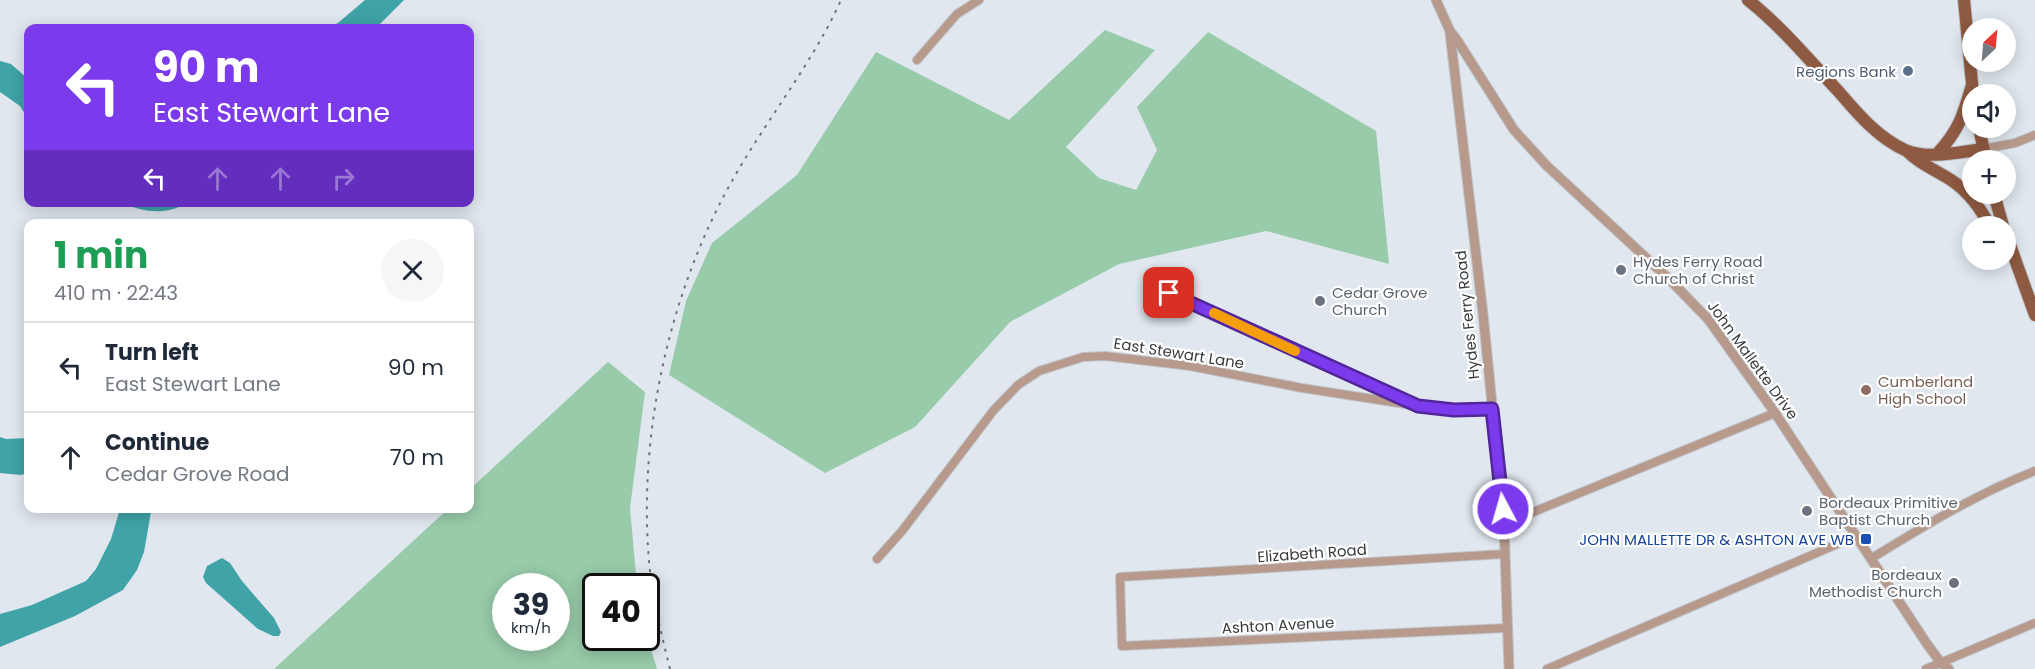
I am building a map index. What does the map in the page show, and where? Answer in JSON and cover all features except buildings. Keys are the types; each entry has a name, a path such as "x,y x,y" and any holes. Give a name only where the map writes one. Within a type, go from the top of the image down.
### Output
{"main road":[{"path":"1748,0 1816,67 1875,131 1905,150 1920,164 1951,180 1969,194 1984,216"},
{"path":"1964,0 1972,84"},
{"path":"1937,154 1950,139 1962,118"},
{"path":"1905,150 1920,153 1962,155"},
{"path":"2016,264 2035,315"},
{"path":"2016,270 2021,279"}],"street":[{"path":"916,60 957,14 979,0"},
{"path":"1436,0 1450,31"},
{"name":"John Mallette Drive","path":"1450,31 1458,40 1514,130 1546,165 1669,279 1708,319 1775,413 1945,666"},
{"name":"Hydes Ferry Road","path":"1450,31 1504,524 1509,669"},
{"path":"1996,150 2035,135"},
{"path":"1169,293 1418,406"},
{"name":"East Stewart Lane","path":"877,559 902,531 993,411 1018,384 1039,371 1083,357 1105,356 1145,360 1418,406 1454,410 1492,409"},
{"path":"1504,524 1775,413"},
{"path":"1872,558 1961,504 2035,471"},
{"path":"1547,669 1856,536"},
{"name":"Elizabeth Road","path":"1122,577 1504,554"},
{"name":"Ashton Avenue","path":"1122,577 1120,577 1122,646 1506,628"},
{"path":"1926,669 1945,666 2035,623"}],"green space":[{"path":"1105,30 1155,50 1066,147 1099,178 1136,190 1157,150 1137,107 1208,32 1376,131 1389,264 1266,231 1119,264 1010,322 915,427 825,473 669,375 686,301 712,243 797,175 876,52 1009,120"},
{"path":"608,362 645,392 630,508 636,573 582,573 582,651 652,651 657,669 274,669 444,513 474,513 474,485"}],"water":[{"path":"365,0 404,0 380,24 336,24"},
{"path":"0,61 11,64 24,75 24,112 20,106 0,92"},
{"path":"134,207 179,207 163,211"},
{"path":"0,437 24,438 24,474 0,473"},
{"path":"119,513 151,513 144,552 137,570 123,590 75,616 0,647 0,614 32,605 86,581 96,569 111,539"},
{"path":"222,558 230,563 242,581 274,618 281,632 279,636 273,636 258,629 206,583 203,577 207,566"}],"railway":[{"path":"670,669 650,571 647,521 648,469 653,418 676,315 692,266 712,219 749,152 818,45 841,0"}],"slow traffic":[{"path":"1214,313 1295,351"}],"place":[{"name":"Regions Bank","path":"1908,71"},
{"name":"Hydes Ferry Road Church of Christ","path":"1621,270"},
{"name":"Cedar Grove Church","path":"1320,301"},
{"name":"Cumberland High School","path":"1866,390"},
{"name":"Bordeaux Primitive Baptist Church","path":"1807,511"},
{"name":"JOHN MALLETTE DR & ASHTON AVE WB","path":"1866,539"},
{"name":"Bordeaux Methodist Church","path":"1954,583"}],"route":[{"path":"1169,293 1418,406 1454,410 1492,409 1503,509"}]}
